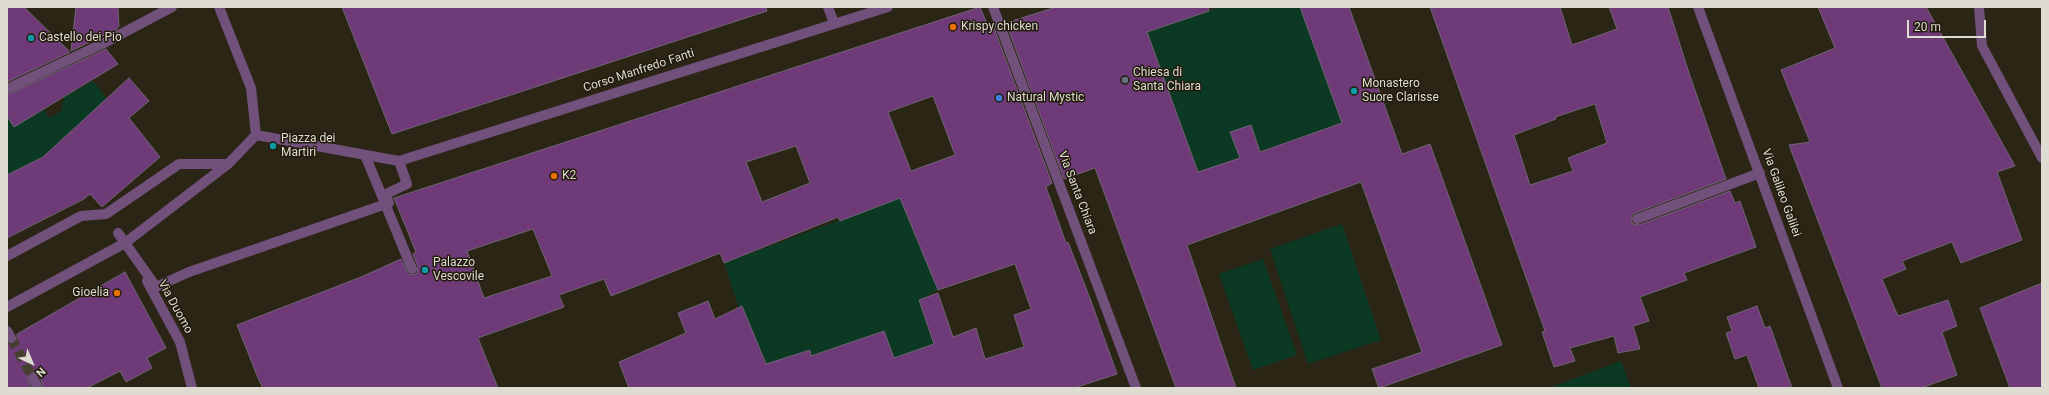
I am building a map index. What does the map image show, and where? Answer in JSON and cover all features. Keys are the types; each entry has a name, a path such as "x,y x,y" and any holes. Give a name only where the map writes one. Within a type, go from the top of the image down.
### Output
{"street":[{"path":"7,89 104,44 172,7"},
{"path":"219,7 251,88 256,135"},
{"path":"828,7 834,23"},
{"name":"Corso Manfredo Fanti","path":"399,161 888,7"},
{"name":"Via Santa Chiara","path":"993,7 1136,388"},
{"name":"Via Galileo Galilei","path":"1698,7 1838,388"},
{"path":"1979,7 1982,46 2042,158"},
{"path":"118,233 156,287 190,272 389,203 386,194 407,184 399,161 256,135"},
{"path":"7,307 125,243 228,164 256,135"},
{"path":"365,155 412,269"},
{"path":"7,256 81,216 106,214 179,164 228,164"},
{"path":"1637,219 1760,173"},
{"name":"Via Duomo","path":"125,243 180,342 192,388"}],"green space":[{"path":"1220,7 1300,7 1342,123 1198,172 1147,32"},
{"path":"93,81 109,101 72,130 43,157 7,175 7,116 14,127 43,109 49,118 61,111 64,97"},
{"path":"900,198 938,290 919,300 934,345 894,358 811,356 758,367 724,263"},
{"path":"1342,224 1381,340 1308,364 1270,249"},
{"path":"1263,259 1297,355 1253,370 1219,274"},
{"path":"1621,361 1631,388 1549,388"}],"building":[{"path":"7,7 24,7 70,52 7,82"},
{"path":"76,7 118,7 119,26 117,29 71,51"},
{"path":"342,7 766,7 767,11 392,134"},
{"path":"980,7 989,29 994,28 1052,183 1046,187 1066,243 1068,242 1091,301 1117,374 1074,388 629,388 619,362 686,333 678,313 708,301 715,319 742,306 766,364 810,350 811,356 884,331 894,358 934,344 919,300 938,293 953,337 976,328 985,359 1024,347 1014,315 1031,309 1015,264 938,290 900,198 840,221 838,217 724,263 720,253 611,296 604,279 559,295 564,307 478,338 498,388 263,388 237,325 361,277 401,259 408,274 414,275 417,273 418,267 413,254 416,252 394,198","holes":["933,96 955,155 911,171 888,112","796,146 810,183 762,202 746,162","533,229 552,276 484,298 467,251"]},
{"path":"1056,7 1208,7 1209,11 1147,32 1198,172 1240,158 1230,132 1251,125 1260,152 1342,123 1300,7 1349,7 1402,154 1430,144 1502,345 1379,388 1372,369 1422,352 1361,182 1187,245 1236,388 1176,388 1095,168 1064,179 1006,23"},
{"path":"1430,7 1560,7 1572,45 1617,29 1609,7 1668,7 1726,179 1635,213 1632,215 1631,221 1633,224 1639,225 1730,191 1735,203 1740,201 1756,247 1684,273 1687,280 1640,297 1649,321 1633,326 1640,349 1618,353 1614,336 1570,348 1575,361 1554,367 1542,332 1545,331","holes":["1595,104 1607,143 1568,158 1573,171 1530,185 1514,135 1556,119 1555,117"]},
{"path":"1818,7 1926,7 2015,166 1997,172 2022,240 1961,263 1952,242 1902,261 1906,269 1882,279 1898,316 1948,300 1957,326 1942,332 1957,375 1921,388 1882,388 1789,145 1810,142 1781,70 1835,48"},
{"path":"106,49 118,64 14,127 7,116 7,95"},
{"path":"129,78 149,101 129,118 160,157 102,207 90,194 84,199 7,238 7,175 43,157"},
{"path":"125,272 166,348 147,358 152,368 126,382 120,371 87,388 44,388 39,375 33,372 28,374 27,377 31,388 7,388 7,343 15,343 17,334"},
{"path":"2042,283 2042,388 2010,388 1980,308"},
{"path":"1757,306 1765,328 1770,326 1792,388 1759,388 1747,355 1735,359 1726,333 1732,331 1727,317"}],"tunnel":[{"path":"11,338 33,378"}],"place":[{"name":"Krispy chicken","path":"953,27"},
{"name":"Castello dei Pio","path":"31,38"},
{"name":"Chiesa di Santa Chiara","path":"1125,80"},
{"name":"Monastero Suore Clarisse","path":"1354,91"},
{"name":"Natural Mystic","path":"999,98"},
{"name":"Piazza dei Martiri","path":"273,146"},
{"name":"K2","path":"554,176"},
{"name":"Palazzo Vescovile","path":"425,270"},
{"name":"Gioelia","path":"117,293"}]}
